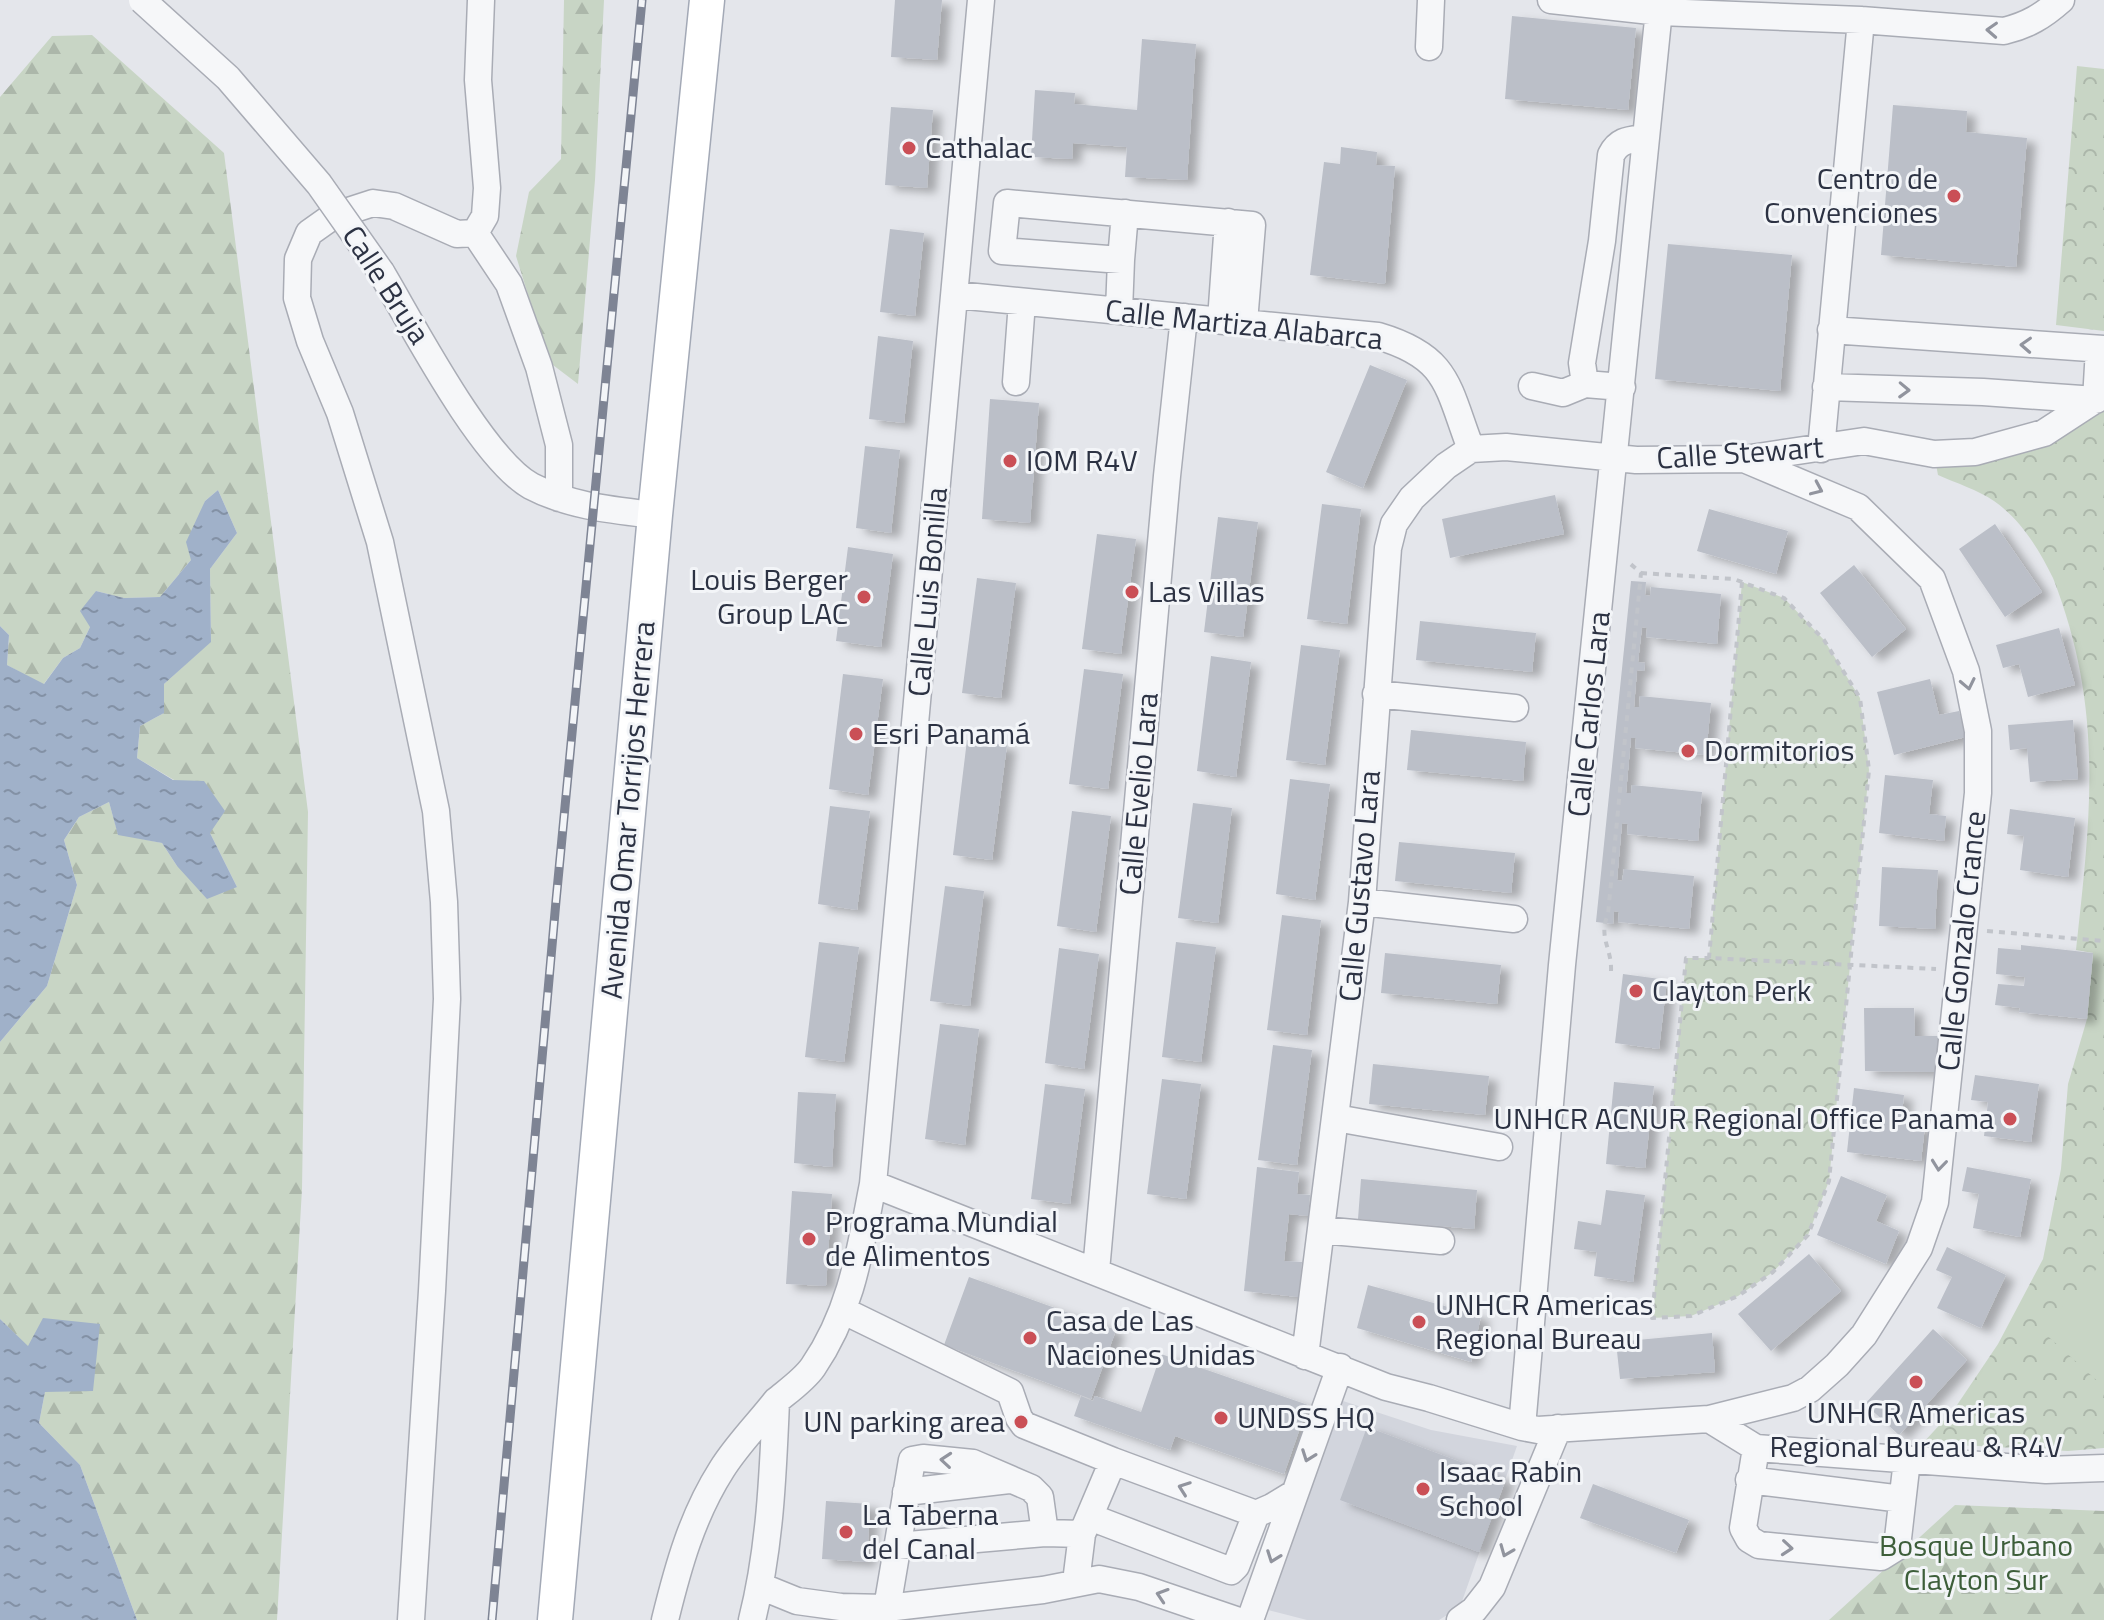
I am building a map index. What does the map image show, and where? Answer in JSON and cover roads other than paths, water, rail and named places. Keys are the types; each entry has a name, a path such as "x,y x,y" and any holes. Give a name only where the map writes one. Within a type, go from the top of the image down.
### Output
{"main road":[{"name":"Avenida Omar Torrijos Herrera","path":"555,1620 655,515 707,0"}],"street":[{"name":"Calle Bruja","path":"142,0 228,78 319,184 381,272 495,455 528,485 559,498 594,507 655,515"},
{"path":"475,233 485,216 487,188 478,80 481,0"},
{"name":"Calle Luis Bonilla","path":"665,1620 683,1550 722,1468 776,1401 812,1369 844,1311 873,1184 981,0"},
{"path":"1429,47 1431,0"},
{"path":"1551,0 2004,31 2026,26 2061,0"},
{"name":"Calle Carlos Lara","path":"1522,1427 1562,965 1660,6"},
{"path":"1821,449 1861,20"},
{"path":"1585,384 1582,363 1602,241 1611,155 1624,140 1646,138"},
{"path":"411,1620 447,999 444,902 436,811 380,542 340,413 310,341 297,298 298,259 309,233 333,216 373,203 394,206 457,234 475,233"},
{"path":"1121,260 1002,251 1007,203 1228,222 1232,321"},
{"path":"1119,311 1125,213"},
{"path":"475,233 509,284 539,367 559,445 559,498"},
{"path":"1602,241 1636,244"},
{"name":"Calle Martiza Alabarca","path":"956,295 1378,336 1405,344 1424,355 1445,380 1471,449"},
{"path":"1016,382 1022,302"},
{"name":"Calle Evelio Lara","path":"1096,1271 1184,317"},
{"path":"1826,387 2100,397 2102,349 1831,330"},
{"path":"1532,386 1563,393 1585,384 1622,387"},
{"name":"Calle Stewart","path":"1614,459 1744,459 1864,441 1934,454 1975,452 2044,433 2100,397"},
{"path":"1471,449 1506,447 1614,459"},
{"name":"Calle Gustavo Lara","path":"1305,1356 1362,902 1388,548 1394,524 1412,498 1446,466 1471,449"},
{"name":"Calle Gonzalo Crance","path":"873,1184 1386,1387 1522,1427 1538,1430 1709,1419 1793,1398 1810,1389 1864,1335 1919,1248 1935,1202 1979,779 1978,731 1966,671 1932,579 1858,507 1744,459"},
{"path":"1376,694 1515,708"},
{"path":"1362,902 1514,919"},
{"path":"1336,1118 1499,1147"},
{"path":"1321,1230 1441,1241"},
{"path":"844,1311 1010,1392 1024,1425 1113,1461 1256,1514 1295,1493"},
{"path":"1250,1620 1340,1367"},
{"path":"1783,1450 1775,1437 1774,1428 1778,1412 1793,1398"},
{"path":"752,1620 760,1586 774,1455 776,1401"},
{"path":"1709,1419 1756,1448 2046,1470 2104,1468"},
{"path":"1460,1620 1474,1610 1492,1587 1558,1428"},
{"path":"1756,1448 1743,1528 1749,1539 1759,1545 1881,1557 1897,1547 1907,1460"},
{"path":"1076,1582 1086,1525 1113,1461"},
{"path":"887,1608 906,1492 1009,1480 1031,1488 1040,1497 1045,1533"},
{"path":"1749,1480 1902,1499"},
{"path":"897,1546 1045,1533 1086,1525 1231,1571 1236,1566 1256,1514"},
{"path":"760,1586 797,1601 841,1607 963,1609 1099,1579 1139,1587 1236,1620"}],"water":[{"path":"218,490 237,533 210,569 211,642 164,684 164,713 140,726 137,758 173,780 204,781 225,811 210,833 237,887 207,899 177,866 162,843 118,835 109,802 79,817 64,840 77,885 47,986 0,1042 0,626 9,635 7,665 44,684 63,658 80,648 90,627 80,611 96,591 124,598 160,597 191,560 186,542 205,501"},
{"path":"43,1318 100,1324 93,1391 45,1392 39,1423 80,1465 137,1620 0,1620 0,1319 28,1346"}],"railway":[{"path":"492,1620 556,901 642,0"}],"place":[{"name":"Cathalac","path":"909,148"},
{"name":"Centro de Convenciones","path":"1954,196"},
{"name":"IOM R4V","path":"1010,461"},
{"name":"Las Villas","path":"1132,592"},
{"name":"Louis Berger Group LAC","path":"864,597"},
{"name":"Esri Panamá","path":"856,734"},
{"name":"Dormitorios","path":"1688,751"},
{"name":"Clayton Perk","path":"1636,991"},
{"name":"UNHCR ACNUR Regional Office Panama","path":"2010,1119"},
{"name":"Programa Mundial de Alimentos","path":"809,1239"},
{"name":"UNHCR Americas Regional Bureau","path":"1419,1322"},
{"name":"Casa de Las Naciones Unidas","path":"1030,1338"},
{"name":"UNHCR Americas Regional Bureau & R4V","path":"1916,1382"},
{"name":"UNDSS HQ","path":"1221,1418"},
{"name":"UN parking area","path":"1021,1422"},
{"name":"Isaac Rabin School","path":"1423,1489"},
{"name":"La Taberna del Canal","path":"846,1532"}],"park label":[{"name":"Bosque Urbano Clayton Sur","path":"1976,1563"}]}
